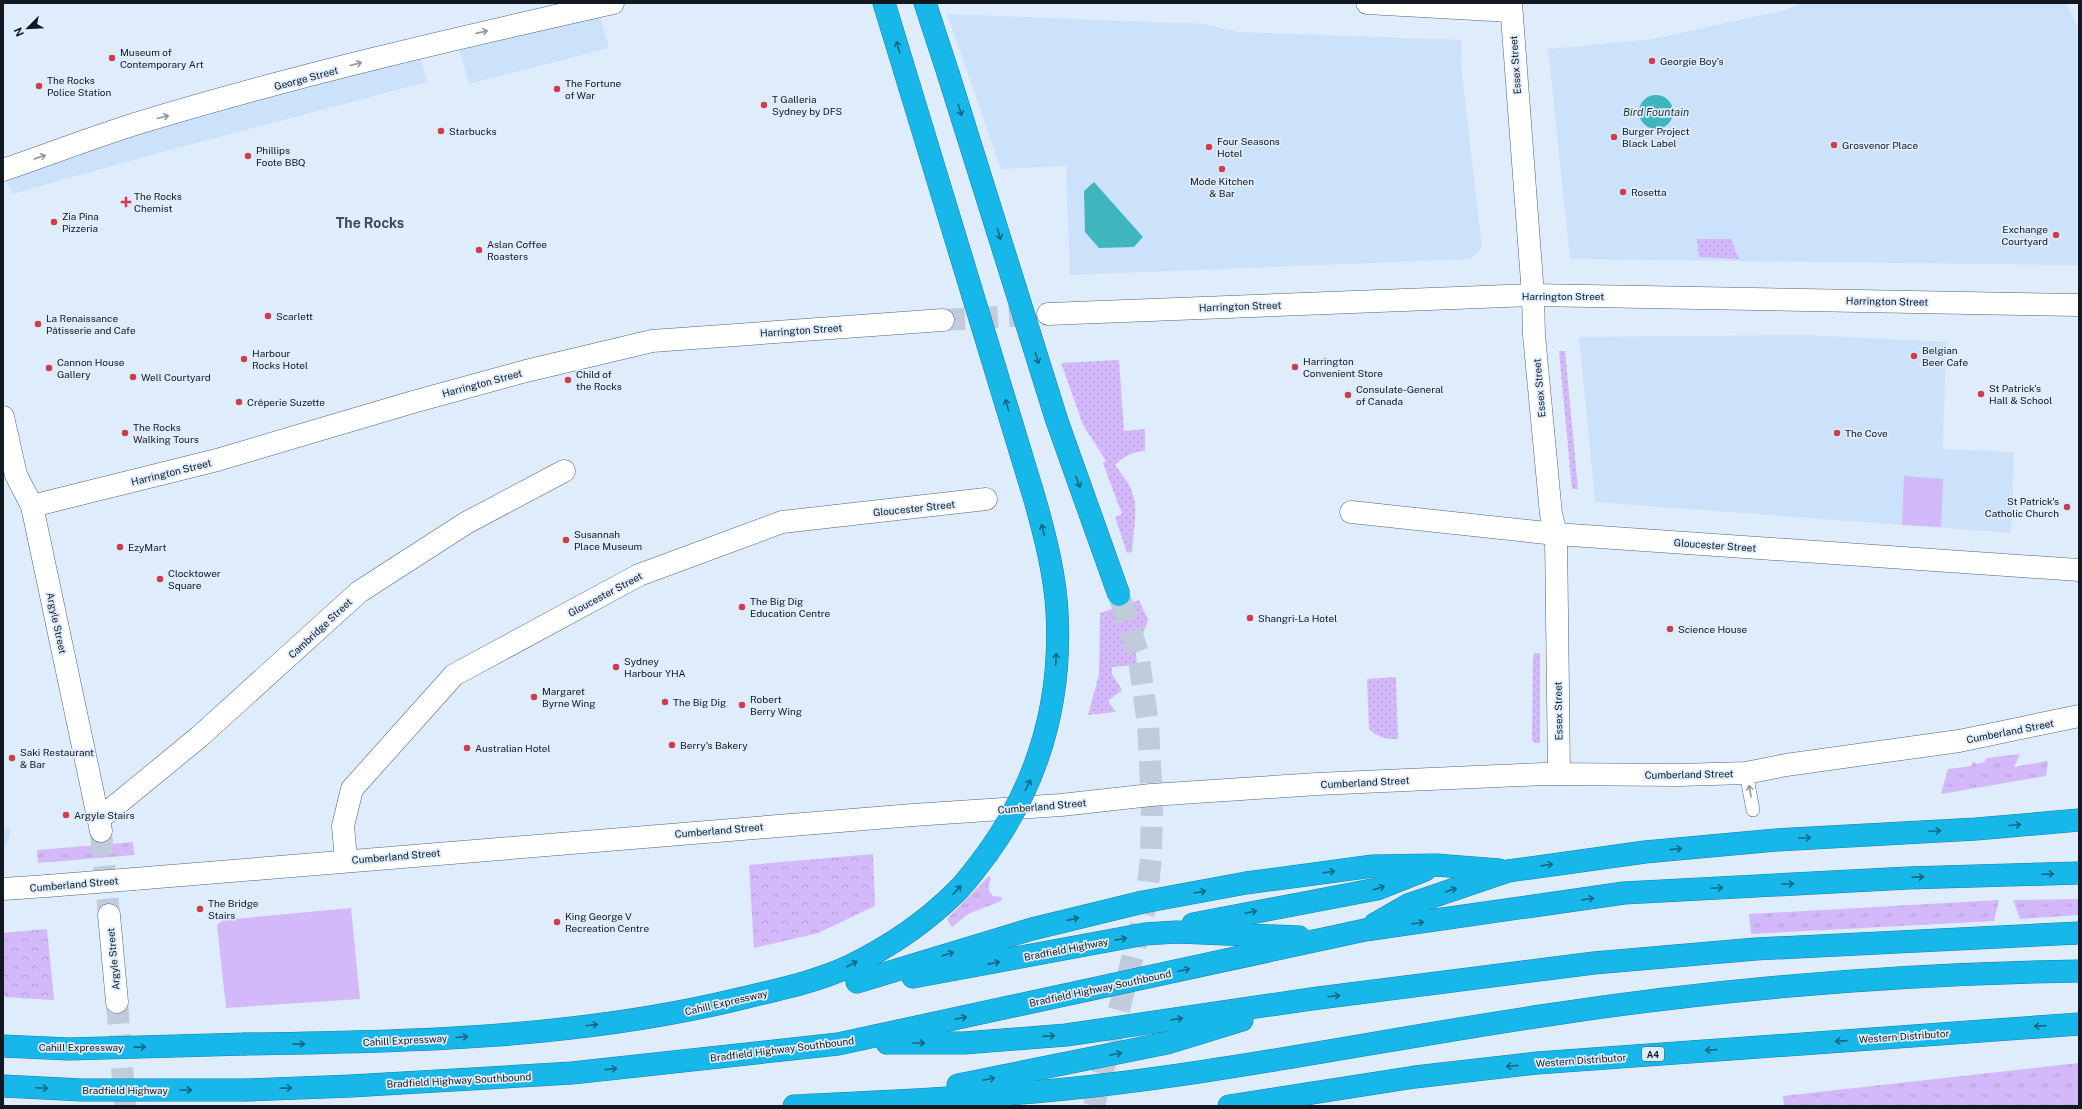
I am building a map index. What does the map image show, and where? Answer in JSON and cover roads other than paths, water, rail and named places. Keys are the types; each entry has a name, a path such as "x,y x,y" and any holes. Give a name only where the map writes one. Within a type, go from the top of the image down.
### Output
{"highway":[{"path":"802,982 848,966 900,937 928,917 957,890 987,854 1011,818 1033,775 1043,743 1053,696 1057,612 1048,549 1035,500 884,3"},
{"path":"925,3 990,206 1056,422 1118,595"},
{"path":"857,982 1032,929 1143,902 1246,883 1373,866 1436,865 1508,870 1645,852 1776,840 1976,829 2079,820"},
{"path":"1145,934 1271,908 1377,889 1436,865"},
{"path":"1365,930 1408,905 1508,870"},
{"path":"1331,938 1365,930 1624,893 1908,878 2078,873"},
{"name":"Bradfield Highway","path":"802,982 898,980 1145,934 1177,932 1331,938"},
{"path":"838,1044 964,1043 1066,1035 1311,999 1594,963 1756,949 2079,933"},
{"name":"Bradfield Highway Southbound","path":"247,1090 359,1086 572,1073 838,1044 1331,938"},
{"path":"794,1106 1034,1092 1200,1072 1547,1015 1693,996 1913,977 1977,973 2079,971"},
{"name":"Cahill Expressway","path":"3,1046 69,1049 395,1042 543,1031 697,1010 802,982"},
{"path":"868,1102 1168,1043 1311,999"},
{"name":"Western Distributor","path":"1229,1106 1415,1077 1537,1063 2079,1024"},
{"name":"Bradfield Highway","path":"3,1086 82,1090 247,1090"}],"street":[{"name":"George Street","path":"3,170 135,124 444,41 613,3"},
{"path":"1367,3 1511,7"},
{"name":"Essex Street","path":"1511,7 1533,295 1534,335 1550,507 1556,534 1559,774"},
{"name":"Harrington Street","path":"1048,314 1533,295 2079,305"},
{"name":"Harrington Street","path":"32,506 217,460 413,402 526,371 652,341 943,320"},
{"name":"Argyle Street","path":"3,417 9,476 32,506 100,826"},
{"name":"Cambridge Street","path":"100,826 359,592 466,523 552,479 564,471"},
{"name":"Gloucester Street","path":"346,860 343,826 352,789 454,675 639,575 782,522 986,500"},
{"name":"Gloucester Street","path":"1351,512 1556,534 2079,570"},
{"name":"Cumberland Street","path":"3,890 346,860 905,815 1061,805 1151,795 1318,784 1559,774 1679,775 1746,773 1782,765 1959,741 2079,716"},
{"name":"Argyle Street","path":"109,915 117,1002"}],"lane":[{"path":"1746,773 1753,810"}],"water":[{"name":"Bird Fountain","path":"1653,95 1659,95 1663,96 1670,102 1673,112 1672,119 1666,126 1659,129 1653,129 1649,128 1642,122 1639,115 1639,109 1640,105 1646,98"},
{"path":"1094,182 1143,237 1134,247 1099,248 1085,232 1084,191"}],"tunnel":[{"path":"943,320 1048,314"},
{"path":"1094,1106 1145,909 1151,859 1152,802 1148,725 1138,653 1119,595"},
{"path":"101,833 109,915"},
{"path":"117,1002 125,1106"}],"place":[{"name":"Museum of Contemporary Art","path":"112,58"},
{"name":"Georgie Boy’s","path":"1652,61"},
{"name":"The Rocks Police Station","path":"39,86"},
{"name":"The Fortune of War","path":"557,89"},
{"name":"T Galleria Sydney by DFS","path":"764,105"},
{"name":"Starbucks","path":"441,131"},
{"name":"Burger Project Black Label","path":"1614,137"},
{"name":"Grosvenor Place","path":"1834,145"},
{"name":"Four Seasons Hotel","path":"1209,147"},
{"name":"Phillips Foote BBQ","path":"248,156"},
{"name":"Mode Kitchen & Bar","path":"1222,169"},
{"name":"Rosetta","path":"1623,192"},
{"name":"The Rocks Chemist","path":"126,202"},
{"name":"Zia Pina Pizzeria","path":"54,222"},
{"name":"Exchange Courtyard","path":"2056,235"},
{"name":"Aslan Coffee Roasters","path":"479,250"},
{"name":"Scarlett","path":"268,316"},
{"name":"La Renaissance Pâtisserie and Cafe","path":"38,324"},
{"name":"Belgian Beer Cafe","path":"1914,356"},
{"name":"Harbour Rocks Hotel","path":"244,359"},
{"name":"Harrington Convenient Store","path":"1295,367"},
{"name":"Cannon House Gallery","path":"49,368"},
{"name":"Well Courtyard","path":"133,377"},
{"name":"Child of the Rocks","path":"568,380"},
{"name":"St Patrick's Hall & School","path":"1981,394"},
{"name":"Consulate-General of Canada","path":"1348,395"},
{"name":"Crêperie Suzette","path":"239,402"},
{"name":"The Rocks Walking Tours","path":"125,433"},
{"name":"The Cove","path":"1837,433"},
{"name":"St Patrick's Catholic Church","path":"2067,507"},
{"name":"Susannah Place Museum","path":"566,540"},
{"name":"EzyMart","path":"120,547"},
{"name":"Clocktower Square","path":"160,579"},
{"name":"The Big Dig Education Centre","path":"742,607"},
{"name":"Shangri-La Hotel","path":"1250,618"},
{"name":"Science House","path":"1670,629"},
{"name":"Sydney Harbour YHA","path":"616,667"},
{"name":"Margaret Byrne Wing","path":"534,697"},
{"name":"The Big Dig","path":"665,702"},
{"name":"Robert Berry Wing","path":"742,705"},
{"name":"Berry's Bakery","path":"672,745"},
{"name":"Australian Hotel","path":"467,748"},
{"name":"Saki Restaurant & Bar","path":"12,758"},
{"name":"Argyle Stairs","path":"66,815"},
{"name":"The Bridge Stairs","path":"200,909"},
{"name":"King George V Recreation Centre","path":"557,922"}],"district":[{"name":"The Rocks","path":"370,223"}]}
